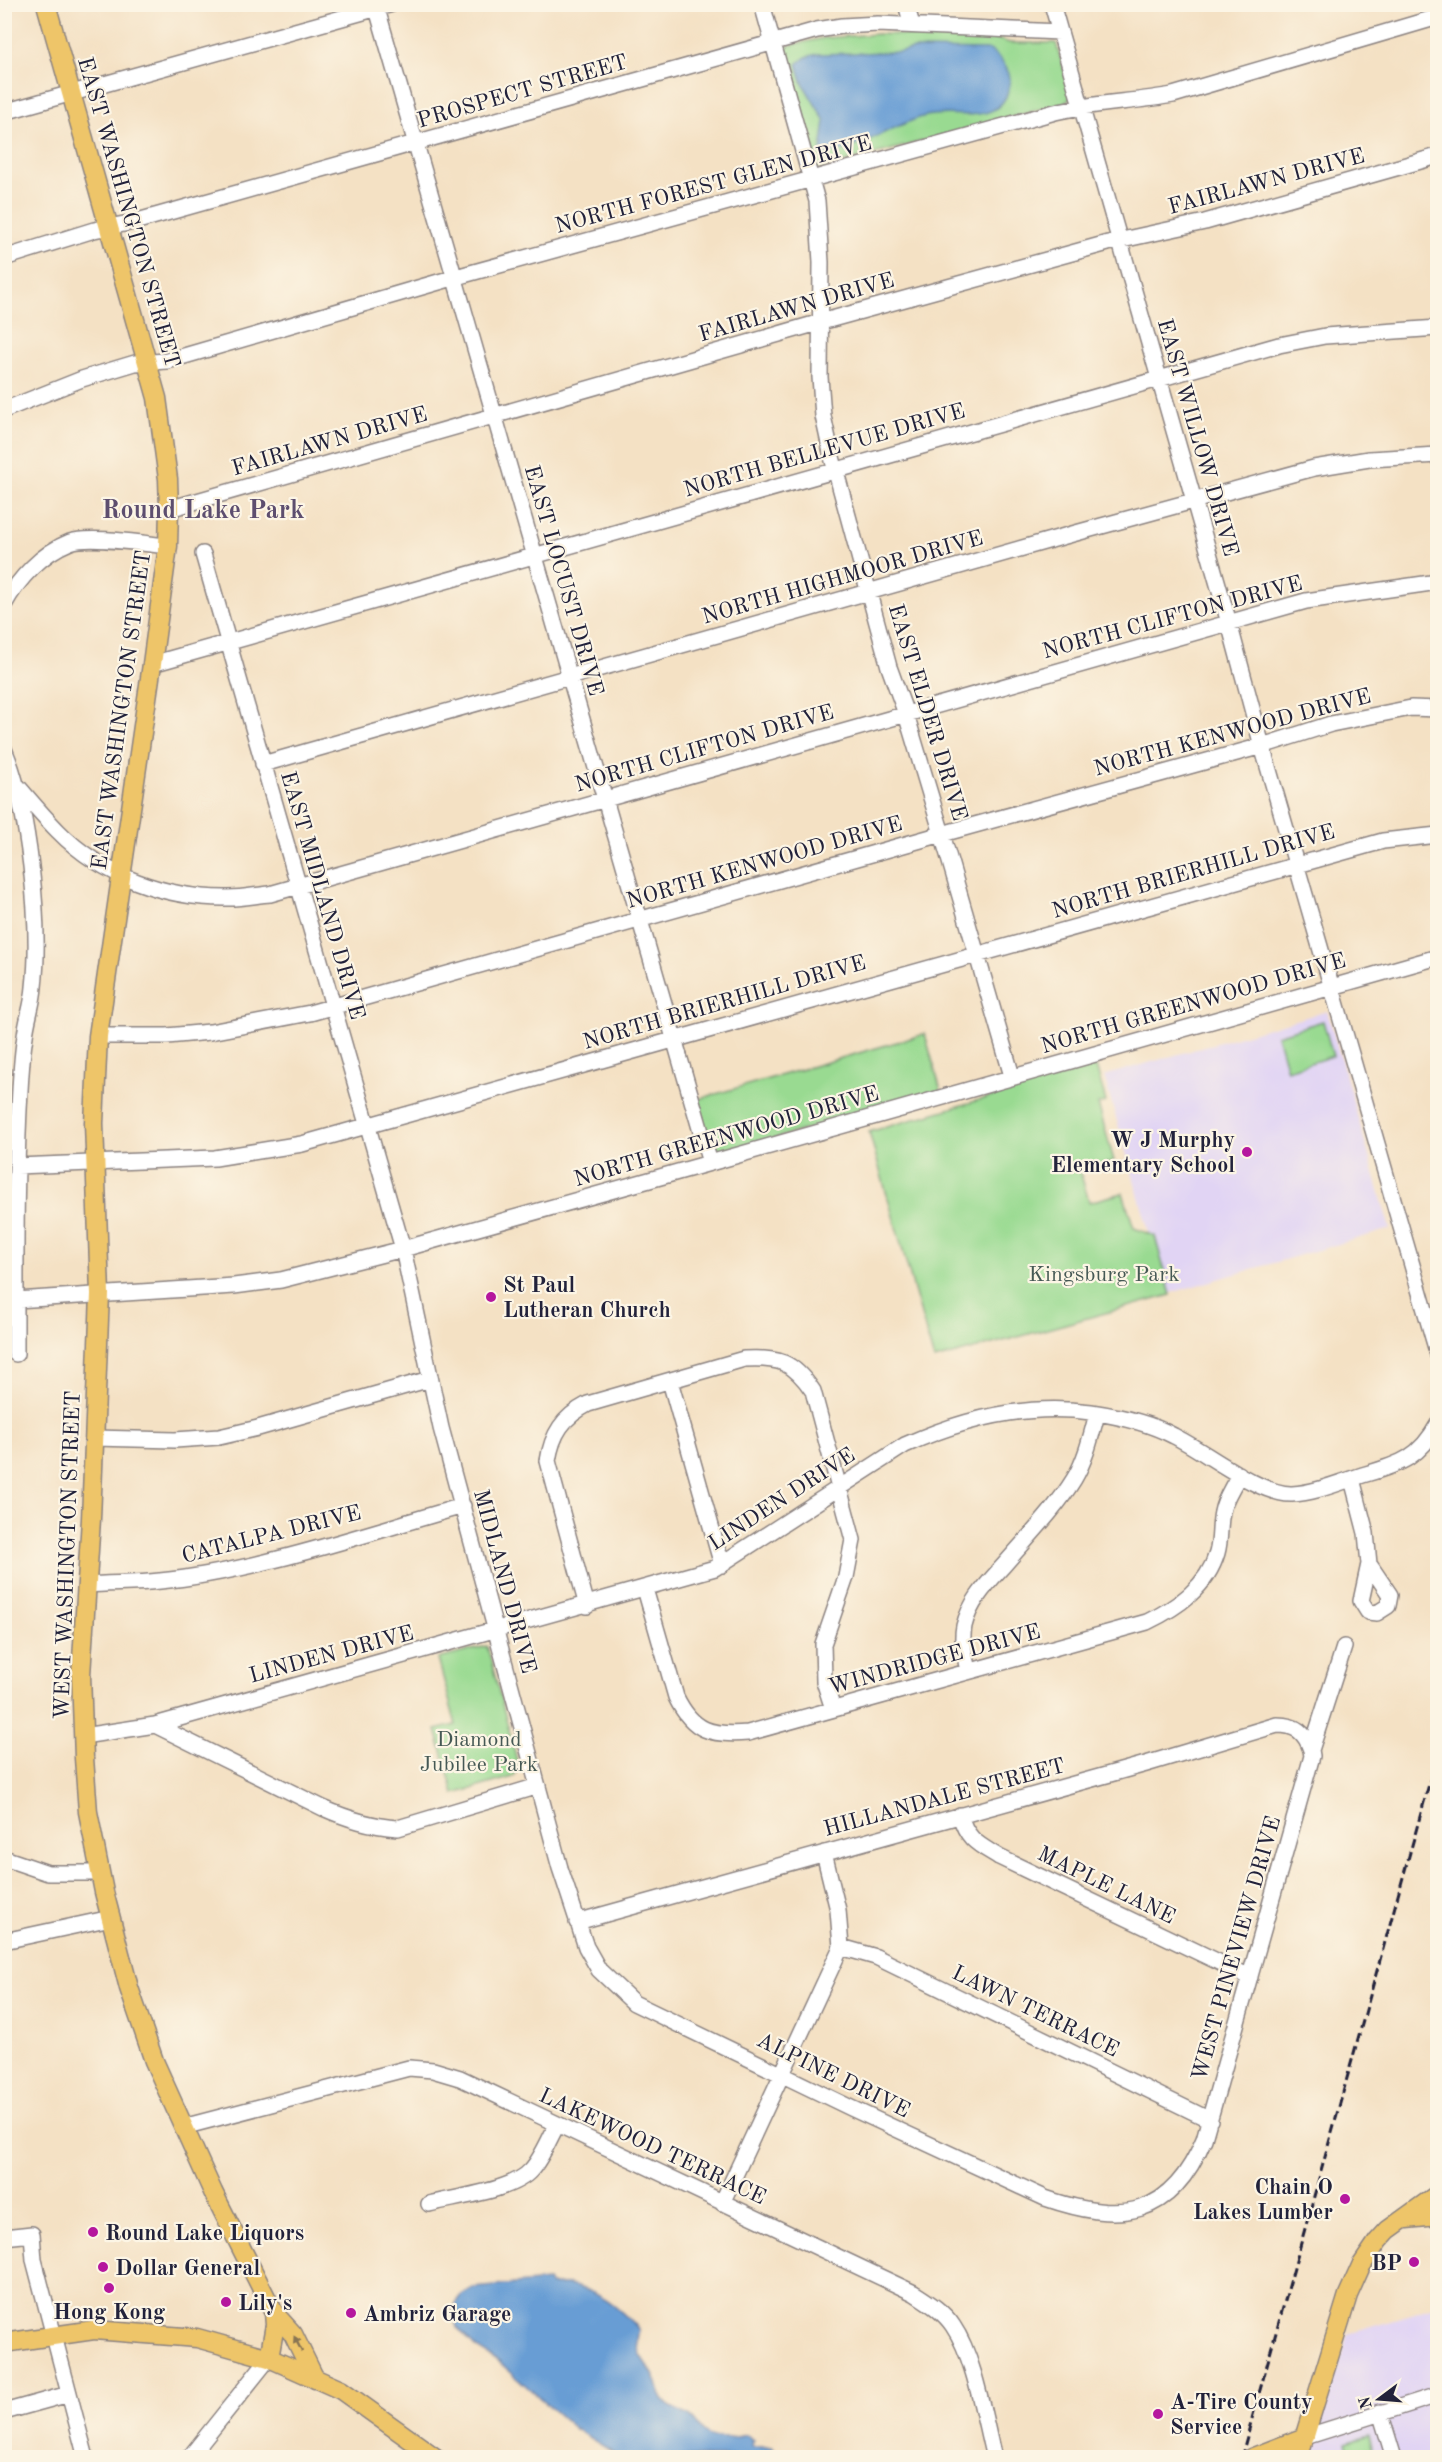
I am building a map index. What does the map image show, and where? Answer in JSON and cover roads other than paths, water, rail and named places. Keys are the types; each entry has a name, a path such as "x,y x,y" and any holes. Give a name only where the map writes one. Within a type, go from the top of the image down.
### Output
{"main road":[{"name":"EAST WASHINGTON STREET","path":"46,4 157,398 168,479 168,546 98,1036 94,1123 100,1294 97,1364"},
{"name":"WEST WASHINGTON STREET","path":"97,1364 81,1675 88,1812 100,1873 129,1988 154,2061 183,2127 274,2313 293,2334 315,2379"},
{"path":"1298,2457 1348,2295 1361,2266 1372,2248 1388,2230 1437,2194"},
{"path":"1404,2219 1437,2216"},
{"path":"269,2358 275,2325 274,2313"},
{"path":"4,2343 94,2330 197,2338 269,2358 341,2391 436,2457"},
{"path":"1251,2457 1305,2437"}],"street":[{"path":"4,112 392,4"},
{"name":"EAST ELDER DRIVE","path":"762,4 817,201 821,262 820,377 823,416 889,667 906,714 1012,1076"},
{"path":"906,4 912,25"},
{"name":"EAST WILLOW DRIVE","path":"1052,4 1437,1354"},
{"name":"EAST LOCUST DRIVE","path":"377,9 710,1163"},
{"name":"NORTH FOREST GLEN DRIVE","path":"4,410 82,379 135,363 167,361 812,178 1081,106 1173,95 1437,17"},
{"name":"PROSPECT STREET","path":"4,258 773,42 842,26 912,25 1060,32"},
{"name":"FAIRLAWN DRIVE","path":"169,509 821,322 1120,240 1205,222 1437,156"},
{"name":"NORTH BELLEVUE DRIVE","path":"152,664 1279,345 1325,336 1437,328"},
{"name":"NORTH HIGHMOOR DRIVE","path":"263,764 869,591 1314,468 1369,459 1437,455"},
{"path":"4,605 13,590 41,559 71,541 89,540 168,546"},
{"name":"EAST MIDLAND DRIVE","path":"203,554 403,1249"},
{"name":"NORTH CLIFTON DRIVE","path":"15,783 59,832 104,867 143,885 196,896 230,898 270,894 1306,601 1437,582"},
{"name":"NORTH KENWOOD DRIVE","path":"98,1036 167,1036 210,1032 258,1024 332,1006 1262,746 1331,724 1371,714 1411,708 1437,709"},
{"path":"4,749 21,803 34,911 36,960 34,988 25,1036 16,1166 15,1354"},
{"name":"NORTH BRIERHILL DRIVE","path":"16,1166 215,1158 268,1151 366,1126 1383,841 1437,835"},
{"name":"NORTH GREENWOOD DRIVE","path":"16,1300 234,1286 281,1280 403,1249 1437,957"},
{"name":"MIDLAND DRIVE","path":"403,1249 430,1379 538,1786 577,1922"},
{"path":"587,1606 551,1480 548,1461 550,1443 558,1427 572,1412 588,1404 744,1359 769,1358 787,1364 803,1377 813,1392 853,1539 846,1577 823,1644 824,1681 833,1709"},
{"path":"94,1438 175,1440 219,1437 430,1379"},
{"path":"669,1381 722,1565"},
{"name":"LINDEN DRIVE","path":"83,1736 155,1725 587,1606 722,1565 905,1445 936,1431 1011,1412 1051,1410 1097,1414 1129,1420 1172,1434 1271,1491 1291,1494 1396,1466 1416,1454 1431,1436 1437,1424"},
{"path":"968,1671 963,1644 964,1627 969,1611 980,1593 1053,1508 1074,1479 1085,1456 1097,1414"},
{"name":"WINDRIDGE DRIVE","path":"645,1589 676,1697 684,1714 698,1726 721,1735 748,1733 1147,1622 1171,1610 1192,1594 1208,1575 1217,1554 1222,1510 1239,1474"},
{"path":"1352,1479 1366,1533 1369,1564"},
{"name":"CATALPA DRIVE","path":"87,1585 160,1581 225,1571 309,1550 463,1506"},
{"name":"WEST PINEVIEW DRIVE","path":"1111,2213 1146,2207 1163,2198 1183,2180 1194,2163 1210,2120 1312,1756 1311,1750 1344,1647"},
{"path":"155,1725 323,1808 350,1820 374,1826 398,1828 538,1786"},
{"name":"HILLANDALE STREET","path":"577,1922 1277,1725 1290,1725 1300,1730 1308,1740 1311,1750"},
{"name":"MAPLE LANE","path":"960,1815 965,1832 975,1842 999,1857 1250,1977"},
{"path":"722,2203 841,1947 838,1910 824,1853"},
{"path":"4,1858 48,1873 100,1873"},
{"path":"4,1941 111,1918"},
{"name":"ALPINE DRIVE","path":"577,1922 586,1947 599,1970 634,2002 1046,2198 1069,2206 1111,2213"},
{"name":"LAWN TERRACE","path":"841,1947 876,1957 1210,2120"},
{"name":"LAKEWOOD TERRACE","path":"183,2127 409,2068 433,2070 460,2078 914,2293 936,2307 953,2325 963,2346 994,2457"},
{"path":"429,2204 519,2180 531,2170 557,2125"},
{"path":"4,2237 32,2234 34,2260 86,2457"},
{"path":"189,2457 269,2358"},
{"path":"4,2412 69,2394"},
{"path":"1305,2437 1437,2395"},
{"path":"1380,2412 1394,2457"}],"water":[{"path":"915,49 990,50 1001,60 1009,74 1010,84 1005,98 998,107 988,112 926,116 848,148 823,154 821,150 825,121 803,84 797,64 806,57 818,54 898,52"},
{"path":"547,2281 550,2285 569,2285 590,2291 616,2307 639,2330 637,2343 639,2353 654,2376 662,2398 667,2404 686,2414 710,2436 726,2438 746,2435 754,2440 753,2447 773,2447 778,2457 621,2457 575,2429 498,2361 475,2347 457,2327 453,2314 456,2303 463,2294 473,2288"}],"railway":[{"path":"1241,2458 1438,1752"}],"place":[{"name":"W J Murphy Elementary School","path":"1247,1152"},
{"name":"St Paul Lutheran Church","path":"491,1297"},
{"name":"Chain O Lakes Lumber","path":"1345,2199"},
{"name":"Round Lake Liquors","path":"93,2232"},
{"name":"BP","path":"1414,2262"},
{"name":"Dollar General","path":"103,2267"},
{"name":"Hong Kong","path":"109,2288"},
{"name":"Lily's","path":"226,2302"},
{"name":"Ambriz Garage","path":"351,2313"},
{"name":"A-Tire County Service","path":"1158,2414"}],"district":[{"name":"Round Lake Park","path":"203,509"}],"park label":[{"name":"Kingsburg Park","path":"1104,1273"},
{"name":"Diamond Jubilee Park","path":"479,1751"}]}
